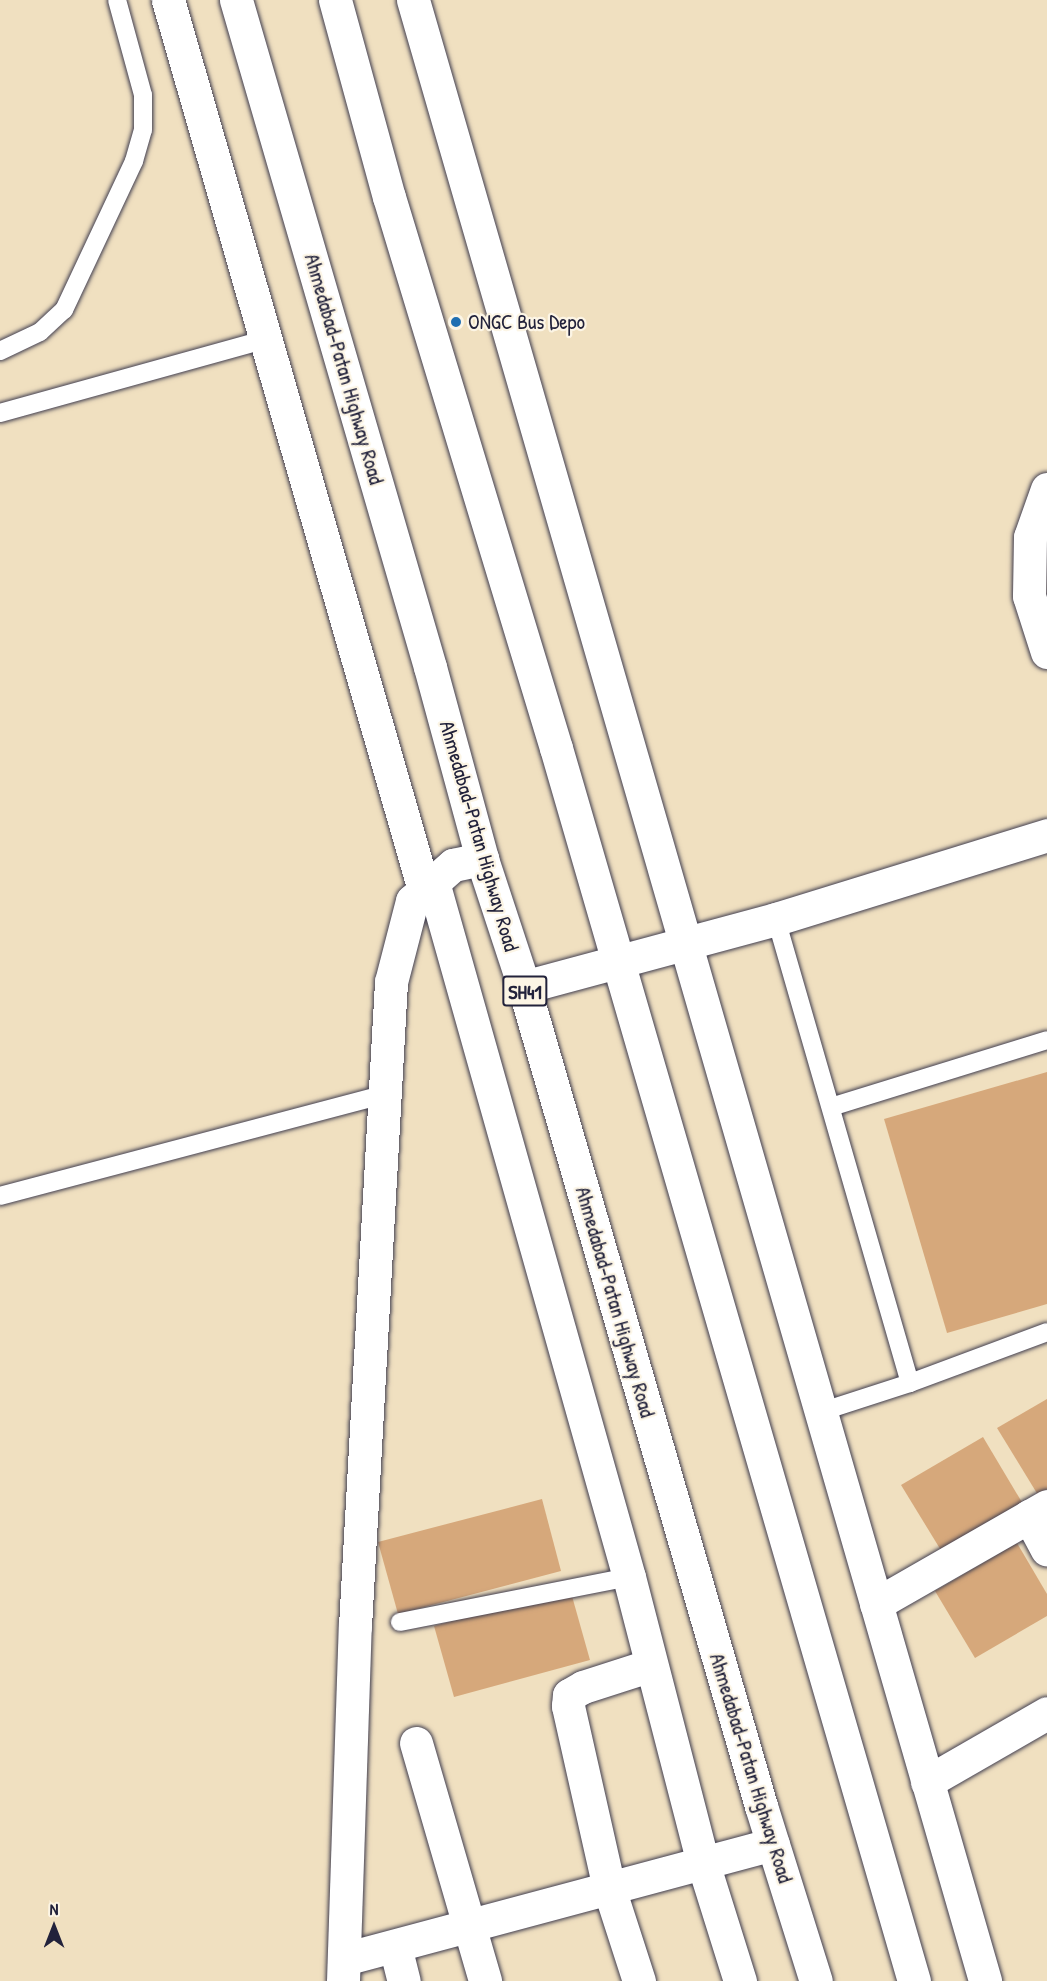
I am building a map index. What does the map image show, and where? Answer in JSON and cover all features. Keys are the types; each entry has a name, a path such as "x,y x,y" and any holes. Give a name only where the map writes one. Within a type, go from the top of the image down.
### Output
{"street":[{"path":"168,0 429,886 629,1577 703,1863 740,1981"},
{"name":"Ahmedabad-Patan Highway Road","path":"236,0 427,655 482,859 524,987 773,1844 816,1981"},
{"path":"335,0 389,197 618,960 914,1981"},
{"path":"413,0 985,1981"},
{"path":"1047,489 1030,537 1029,596 1047,652"},
{"path":"524,987 776,919 1047,835"},
{"path":"482,859 453,865 412,901 391,982 355,1626 344,1970 395,1946 773,1844"},
{"path":"876,1604 1038,1511 1047,1550"},
{"path":"639,1981 609,1888 568,1714 569,1695 583,1687 651,1665"},
{"path":"927,1782 1047,1713"},
{"path":"416,1743 485,1981"},
{"path":"395,1946 404,1981"}],"lane":[{"path":"0,351 40,332 64,310 134,161 143,130 143,95 117,0"},
{"path":"0,414 267,339"},
{"path":"776,919 910,1383"},
{"path":"831,1107 1047,1040"},
{"path":"0,1196 385,1094"},
{"path":"820,1412 910,1383 1047,1332"},
{"path":"400,1622 629,1577"}],"building":[{"path":"1047,1072 1047,1304 947,1333 884,1119"},
{"path":"1047,1399 1047,1489 1038,1495 997,1428"},
{"path":"983,1437 1023,1504 942,1552 901,1485"},
{"path":"542,1499 561,1571 398,1614 378,1542"},
{"path":"1017,1543 1047,1594 1047,1616 975,1658 935,1591"},
{"path":"570,1589 590,1660 454,1697 434,1626"}],"place":[{"name":"ONGC Bus Depo","path":"456,322"}]}
